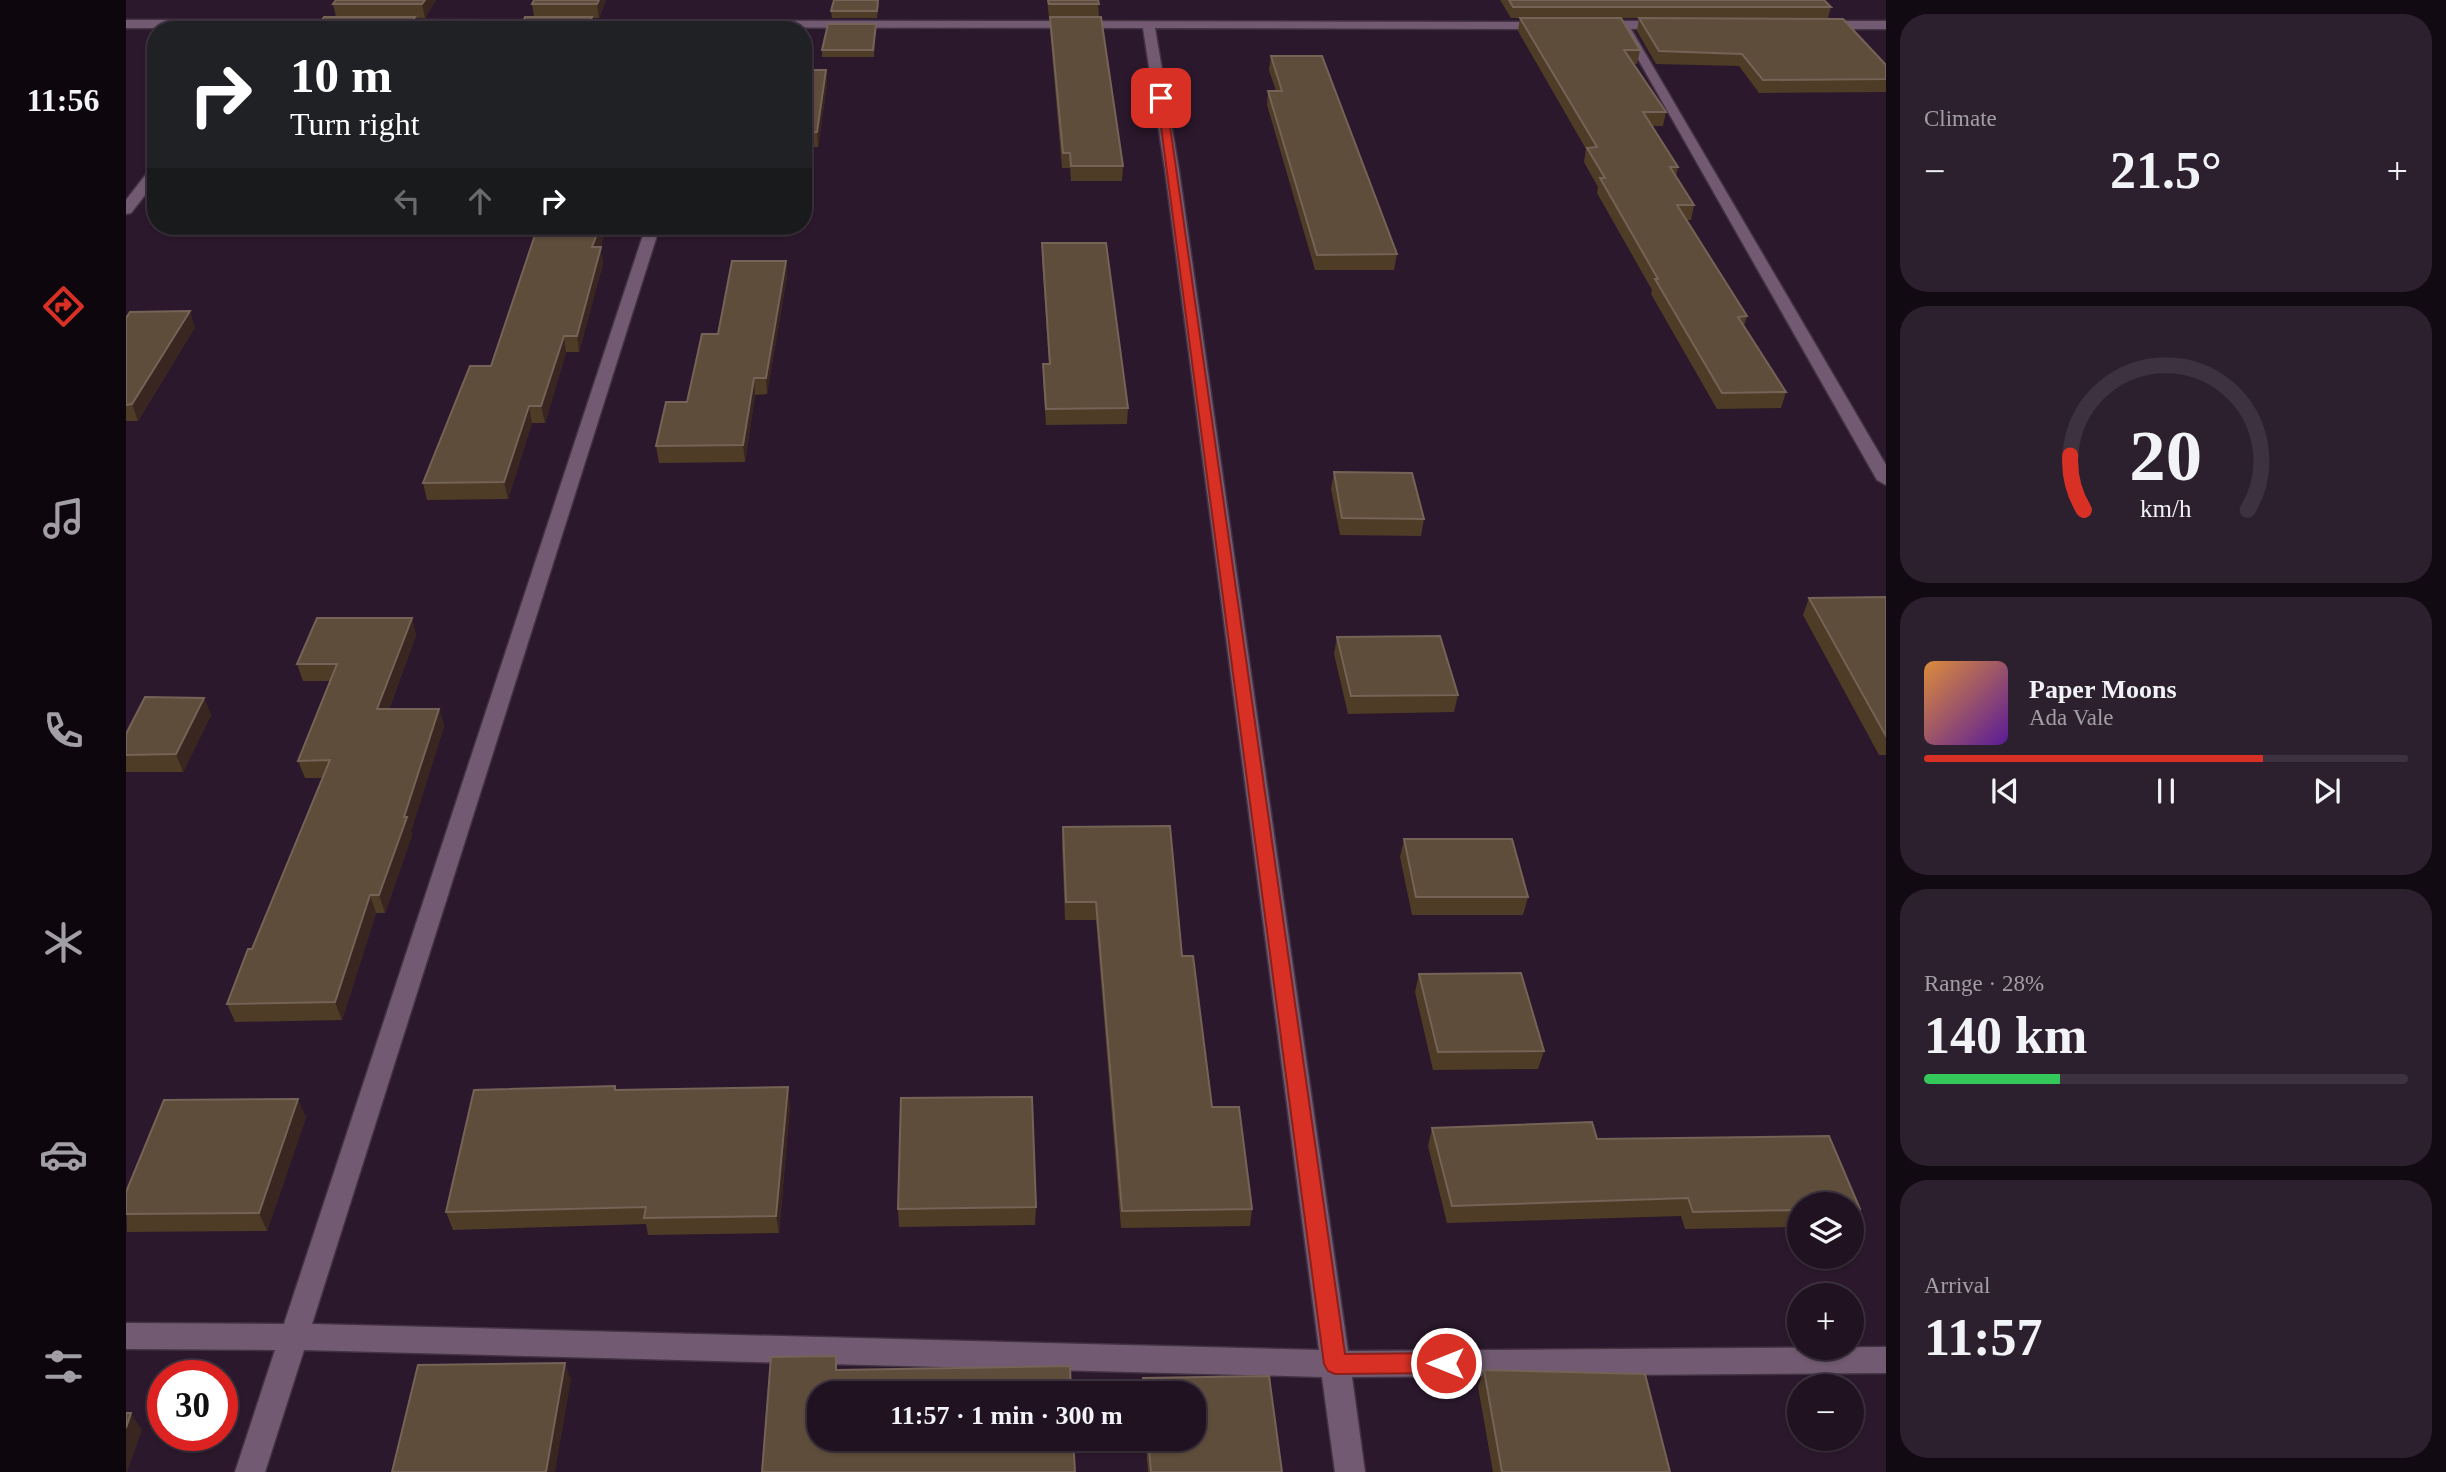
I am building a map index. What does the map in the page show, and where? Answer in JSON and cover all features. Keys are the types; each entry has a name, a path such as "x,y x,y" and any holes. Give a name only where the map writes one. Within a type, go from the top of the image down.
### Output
{"street":[{"path":"126,23 147,24"},
{"path":"812,27 1558,24"},
{"path":"1584,25 1677,25"},
{"path":"1624,25 1886,480"},
{"path":"1809,25 1886,25"},
{"path":"1149,26 1174,184 1350,1472"},
{"path":"126,210 147,183"},
{"path":"250,1472 650,235"},
{"path":"126,1336 293,1337 1335,1364 1886,1360"}],"building":[{"path":"336,0 425,0 422,4 333,4"},
{"path":"534,0 599,0 597,4 532,4"},
{"path":"834,0 878,0 877,11 831,11"},
{"path":"1048,0 1098,0 1099,4 1049,4"},
{"path":"1509,0 1824,0 1831,7 1513,7"},
{"path":"324,17 415,17 413,21 322,21"},
{"path":"525,17 592,17 590,21 523,21"},
{"path":"1050,17 1101,17 1123,166 1071,166 1070,153 1063,153"},
{"path":"1520,18 1621,18 1640,50 1624,50 1666,112 1643,112 1678,167 1670,167 1694,205 1677,205 1747,316 1738,317 1786,392 1722,393 1600,178 1605,178 1587,148 1597,147"},
{"path":"1639,18 1843,19 1886,65 1886,79 1763,80 1742,54 1659,51"},
{"path":"828,24 876,24 873,50 822,50"},
{"path":"1271,56 1322,56 1397,254 1317,255 1268,91 1282,91"},
{"path":"812,70 826,70 817,132 812,132"},
{"path":"535,235 597,235 592,247 601,247 577,336 564,336 541,406 529,406 504,482 423,483 470,366 491,366"},
{"path":"1042,243 1106,243 1128,408 1046,409 1043,364 1050,364"},
{"path":"732,261 786,261 766,378 754,378 743,445 656,446 666,402 687,402 702,334 718,334"},
{"path":"190,311 132,404 126,405 126,318 130,312"},
{"path":"1334,472 1412,473 1424,519 1342,518"},
{"path":"1886,597 1886,736 1809,598"},
{"path":"317,618 412,618 377,709 439,709 404,817 407,817 379,895 370,895 335,1002 227,1004 330,760 298,761 337,664 297,664"},
{"path":"1440,636 1458,695 1351,696 1337,637"},
{"path":"145,697 204,698 176,754 126,755 126,734"},
{"path":"1170,826 1182,956 1193,956 1212,1107 1239,1107 1252,1209 1122,1211 1096,902 1066,902 1063,827"},
{"path":"1404,839 1512,839 1528,897 1416,897"},
{"path":"1521,973 1544,1051 1438,1052 1419,974"},
{"path":"615,1086 615,1090 788,1087 776,1216 644,1218 646,1207 446,1212 474,1090"},
{"path":"1032,1097 1036,1207 898,1209 901,1098"},
{"path":"298,1099 259,1213 126,1214 126,1192 164,1100"},
{"path":"1592,1122 1597,1139 1829,1136 1853,1192 1787,1192 1787,1210 1693,1212 1688,1198 1452,1206 1432,1128"},
{"path":"836,1356 836,1370 1070,1366 1071,1381 807,1381 807,1451 1074,1451 1075,1472 762,1472 771,1357"},
{"path":"565,1363 546,1472 392,1472 418,1365"},
{"path":"1484,1370 1645,1374 1670,1472 1502,1472"},
{"path":"1269,1376 1282,1472 1151,1472 1149,1451 1206,1451 1206,1381 1143,1381 1143,1378"},
{"path":"126,1413 131,1413 126,1428"}],"route":[{"path":"1161,98 1335,1364 1446,1363"}]}
